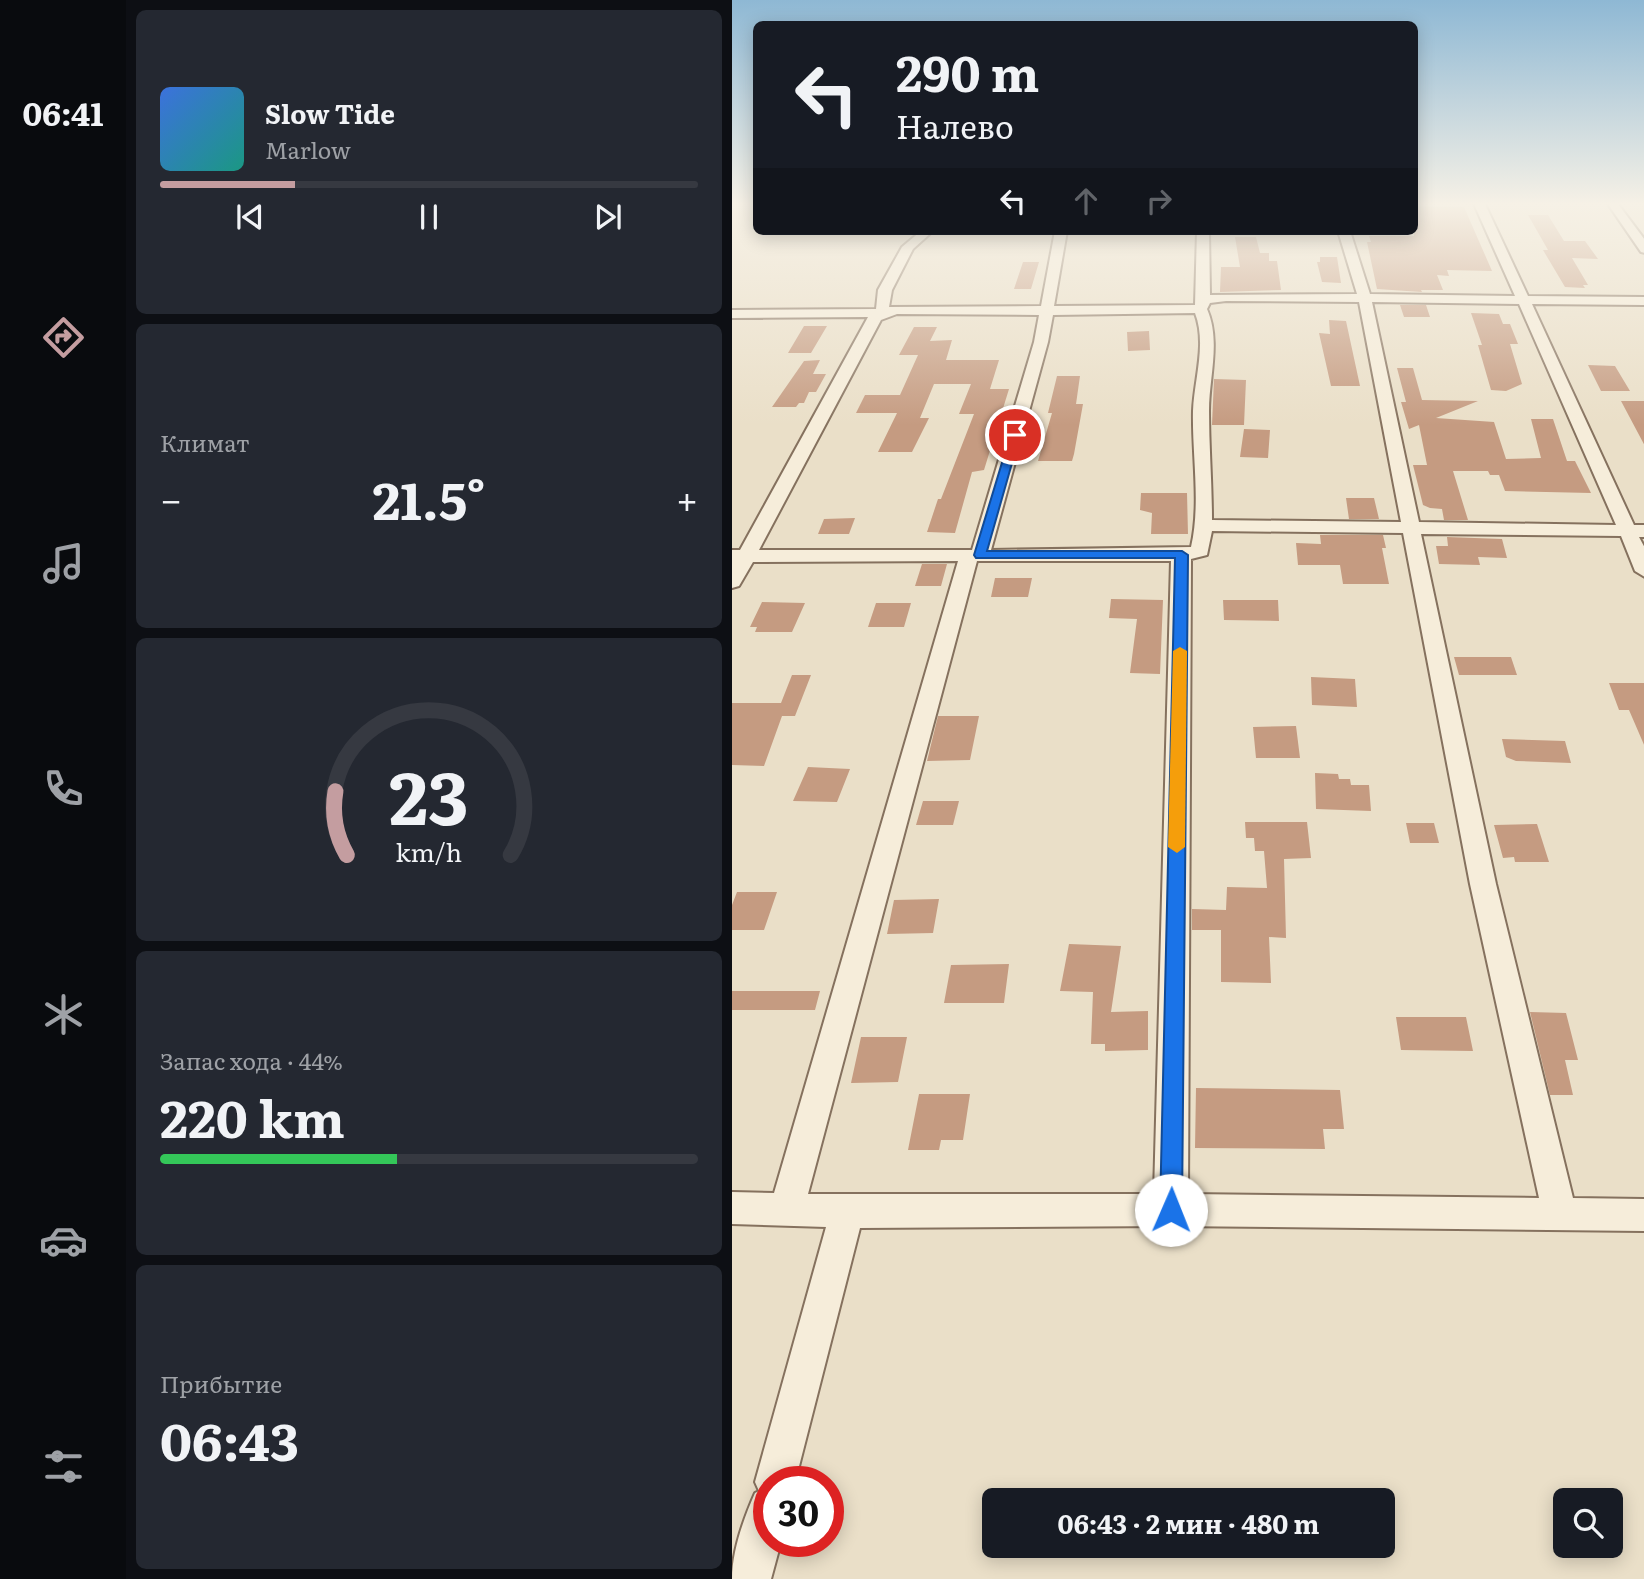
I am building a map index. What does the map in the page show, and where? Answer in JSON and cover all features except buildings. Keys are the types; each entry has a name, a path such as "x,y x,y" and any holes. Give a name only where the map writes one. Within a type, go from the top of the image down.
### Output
{"street":[{"path":"882,313 885,290 892,278"},
{"path":"787,1208 974,555 1041,342 1053,278"},
{"path":"739,556 1182,555 1200,551 1203,525 1201,404 1206,331 1202,304 1202,278"},
{"path":"1358,278 1483,884 1560,1215"},
{"path":"1514,278 1635,531 1644,571"},
{"path":"732,313 1188,310 1226,297 1644,301"},
{"path":"732,582 739,556 875,317 882,313"},
{"path":"1203,525 1635,531"},
{"path":"1171,1210 1182,555"},
{"path":"732,1208 847,1212 1171,1210 1644,1215"},
{"path":"779,1466 847,1212"},
{"path":"750,1579 756,1557"}],"slow traffic":[{"path":"1177,847 1180,651"}],"route":[{"path":"1015,435 980,555 1182,555 1171,1210"}]}
